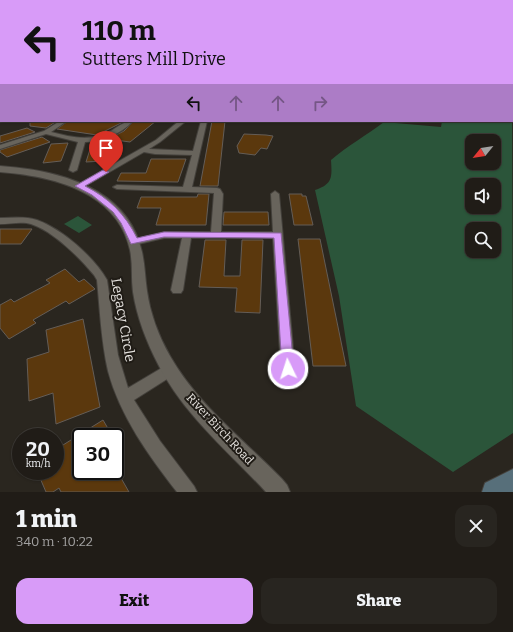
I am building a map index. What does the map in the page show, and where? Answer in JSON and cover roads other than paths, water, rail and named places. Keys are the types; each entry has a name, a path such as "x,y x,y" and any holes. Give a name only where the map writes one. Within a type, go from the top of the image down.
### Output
{"main road":[{"path":"494,492 513,481"}],"street":[{"path":"0,147 46,132 62,122"},
{"path":"46,132 65,139 82,141 108,136 129,122"},
{"path":"79,186 144,150 182,122"},
{"path":"187,189 204,122"},
{"path":"73,170 82,141"},
{"path":"144,150 155,152 196,153"},
{"name":"River Birch Road","path":"0,169 56,177 95,194 116,211 125,223 134,242 145,315 152,334 170,370 191,401 280,492"},
{"path":"117,188 217,190 219,194 216,234"},
{"path":"275,194 288,369"},
{"name":"Legacy Circle","path":"0,221 28,221 37,223 70,246 99,272 102,280 110,346 125,397 152,444 188,492"},
{"path":"134,242 164,235 278,235"},
{"path":"177,290 187,235"},
{"path":"125,397 170,370"}]}
